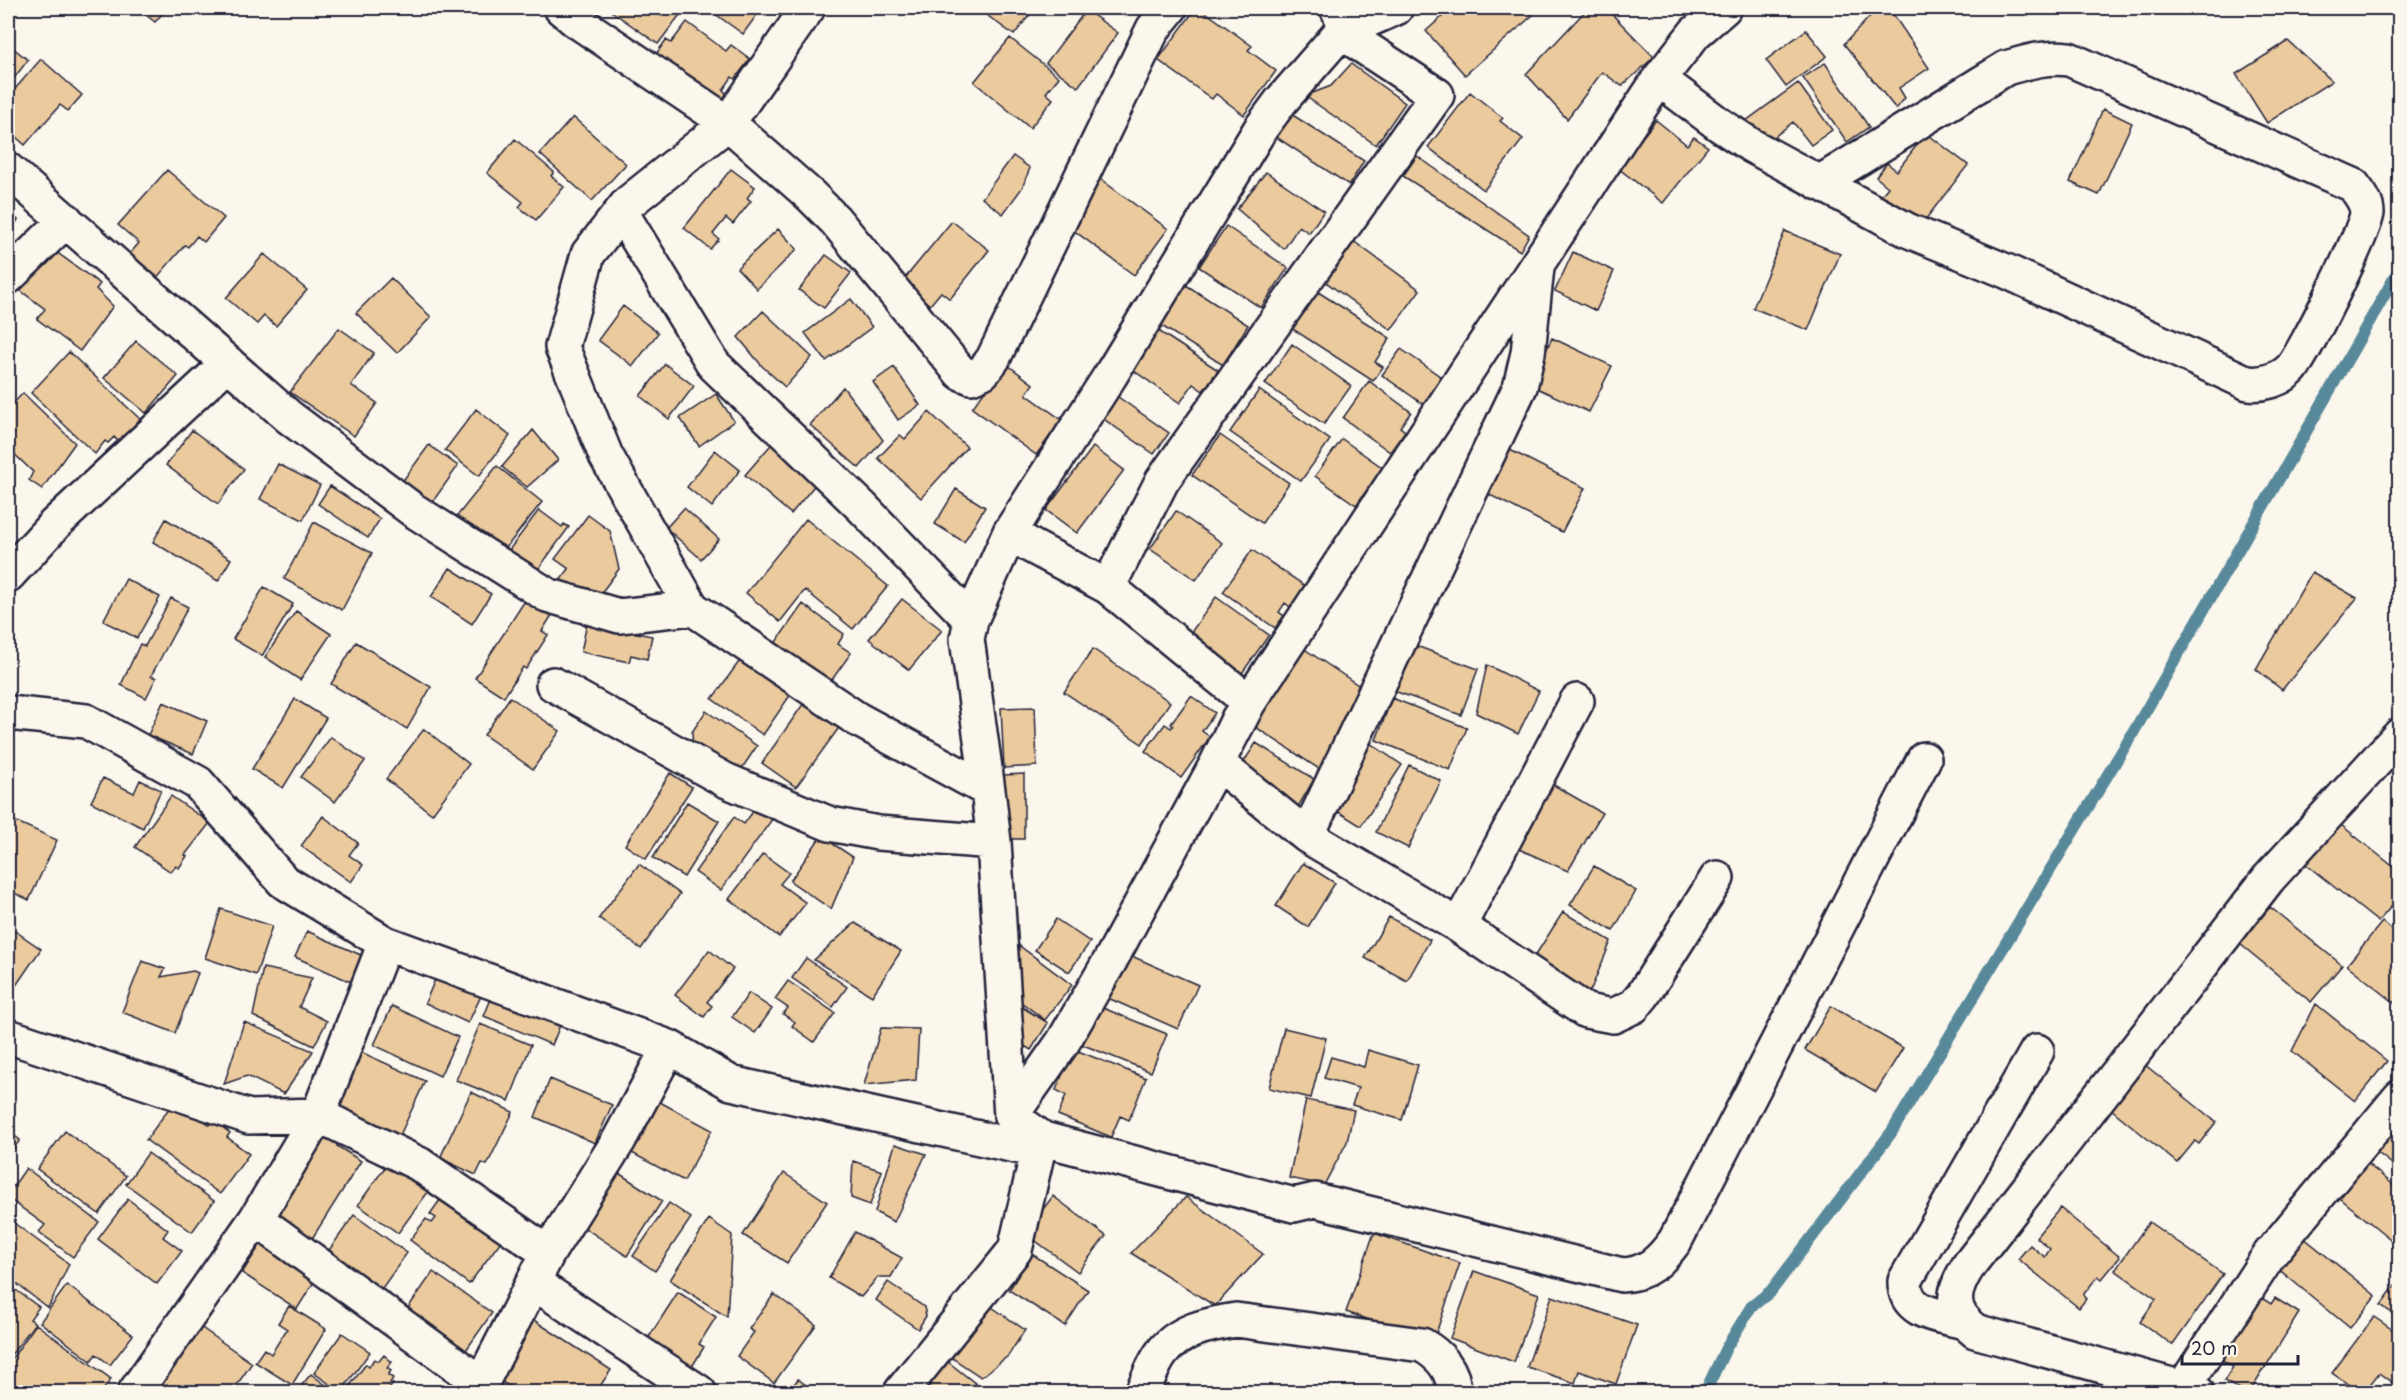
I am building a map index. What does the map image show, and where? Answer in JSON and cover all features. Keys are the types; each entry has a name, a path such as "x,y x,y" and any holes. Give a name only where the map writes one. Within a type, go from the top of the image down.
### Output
{"street":[{"path":"808,8 728,123 628,203 588,254 562,347 606,456 692,608 857,719 988,790"},
{"path":"572,11 728,123 811,196 835,220 961,373 971,377 977,376 993,359 1153,29 1170,8"},
{"path":"1040,1145 1011,1116 994,842 967,639 971,620 1010,532 1110,376 1261,128 1339,20 1396,8"},
{"path":"1011,1116 1069,1032 1249,702 1659,78 1695,33 1724,8"},
{"path":"1108,587 1162,481 1437,95 1339,20"},
{"path":"1659,78 1744,141 1819,183 1907,230 2006,271 2248,383 2256,384 2290,370 2303,351 2367,216 2364,202 2353,185 2069,59 2055,57 2006,68 1819,183"},
{"path":"8,170 289,417 413,510 547,596 619,615 692,608"},
{"path":"621,212 714,365 862,507 971,620"},
{"path":"8,277 66,220"},
{"path":"1307,836 1520,387 1528,353 1538,263"},
{"path":"8,575 56,524 228,363"},
{"path":"1010,532 1031,546 1108,587 1249,702"},
{"path":"553,684 725,780 830,824 878,833 994,842"},
{"path":"1459,926 1577,701"},
{"path":"8,713 86,721 198,783 284,881 385,943 669,1047 730,1083 1040,1145 1294,1206 1316,1200 1622,1275 1643,1271 1663,1257 1676,1240 1924,759"},
{"path":"1964,1322 1954,1302 1957,1283 1968,1265 2269,878 2400,735"},
{"path":"1217,764 1307,836 1459,926 1586,1011 1613,1016 1634,1006 1717,878"},
{"path":"135,1392 256,1219 318,1115 385,943"},
{"path":"8,1036 249,1116 318,1115 419,1164 548,1253"},
{"path":"256,1219 480,1388 548,1253 619,1140 669,1047"},
{"path":"2037,1050 1905,1281 1906,1296 1914,1307 1964,1322 1975,1331 2190,1390 2270,1254 2400,1097"},
{"path":"901,1392 1015,1250 1040,1145"},
{"path":"534,1283 699,1392"},
{"path":"1142,1392 1161,1354 1174,1342 1187,1333 1210,1324 1236,1320 1422,1345 1442,1360 1452,1376 1454,1392"}],"building":[{"path":"137,8 167,8 155,22"},
{"path":"607,8 685,8 658,44"},
{"path":"707,8 771,8 766,13 761,9 743,34"},
{"path":"977,8 1035,8 1014,35"},
{"path":"1196,8 1200,8 1252,46 1248,50 1276,71 1244,115 1216,94 1212,99 1158,60"},
{"path":"1452,8 1526,8 1533,15 1465,75 1426,31"},
{"path":"1588,8 1606,8 1654,57 1622,86 1602,72 1567,119 1526,74"},
{"path":"1878,8 1889,8 1929,68 1899,88 1905,98 1896,109 1844,44"},
{"path":"1086,10 1118,33 1078,87 1046,63"},
{"path":"687,22 726,51 731,45 750,59 735,79 732,77 723,90 728,95 717,109 651,61 666,40 671,43"},
{"path":"1806,30 1827,56 1786,87 1766,60"},
{"path":"1010,38 1059,77 1046,93 1053,99 1030,128 974,82"},
{"path":"2288,41 2332,81 2267,123 2236,74"},
{"path":"8,44 28,60 8,86"},
{"path":"41,59 82,95 68,111 60,105 25,145 8,130 8,97"},
{"path":"1825,63 1869,127 1847,142 1803,78"},
{"path":"1351,64 1405,103 1376,145 1305,96 1331,86"},
{"path":"1798,83 1832,130 1811,145 1793,122 1764,145 1746,121"},
{"path":"1470,92 1503,118 1500,121 1523,139 1484,190 1428,147"},
{"path":"2103,109 2132,123 2099,195 2070,182"},
{"path":"1285,110 1364,161 1349,185 1270,133"},
{"path":"573,117 626,164 592,201 540,154"},
{"path":"1656,120 1687,145 1694,137 1708,147 1663,203 1618,168"},
{"path":"1926,133 1968,165 1918,229 1880,197 1888,187 1876,177 1887,163 1897,171"},
{"path":"515,139 554,172 551,176 564,187 536,220 519,207 523,202 487,173"},
{"path":"1013,156 1030,168 1022,188 1003,214 982,198"},
{"path":"1417,156 1529,235 1520,251 1403,176"},
{"path":"731,169 755,187 747,198 751,201 733,224 726,218 713,234 719,239 710,249 684,228"},
{"path":"167,170 224,218 204,242 197,236 188,247 185,245 154,281 126,258 139,243 118,225"},
{"path":"1266,172 1324,211 1309,233 1299,226 1284,249 1237,209"},
{"path":"1099,178 1168,229 1134,275 1065,224"},
{"path":"8,212 18,220 8,234"},
{"path":"952,221 989,250 950,299 941,292 930,305 902,282"},
{"path":"1226,226 1288,268 1261,308 1199,267"},
{"path":"778,229 797,249 757,289 737,268"},
{"path":"1785,231 1840,254 1808,330 1753,308"},
{"path":"1352,240 1420,290 1391,330 1322,279"},
{"path":"48,246 100,284 96,289 113,306 80,351 37,319 45,309 17,288"},
{"path":"1573,252 1614,271 1596,311 1555,291"},
{"path":"264,254 307,290 276,326 264,316 257,324 226,298"},
{"path":"826,255 851,273 824,308 799,290"},
{"path":"391,278 431,317 397,353 356,313"},
{"path":"1183,283 1248,325 1223,365 1157,323"},
{"path":"1312,288 1390,338 1375,362 1383,367 1373,381 1288,326"},
{"path":"851,299 872,327 826,361 805,333"},
{"path":"623,306 658,333 633,366 598,340"},
{"path":"763,311 812,357 785,387 762,366 738,337"},
{"path":"339,328 374,353 351,385 377,403 354,436 290,392"},
{"path":"1157,330 1218,370 1203,391 1193,384 1180,403 1130,368"},
{"path":"1552,338 1612,366 1589,412 1530,385"},
{"path":"136,341 178,376 146,413 104,378"},
{"path":"1292,344 1351,386 1324,424 1265,384"},
{"path":"1401,349 1447,381 1427,407 1382,375"},
{"path":"69,352 140,419 119,442 114,437 108,443 105,441 95,454 31,393"},
{"path":"1005,363 1033,384 1026,394 1062,420 1036,455 972,408"},
{"path":"665,364 694,386 669,419 640,396"},
{"path":"894,367 920,405 898,420 873,382"},
{"path":"1369,381 1411,412 1400,427 1405,431 1390,452 1343,418"},
{"path":"843,387 883,440 859,468 810,425"},
{"path":"1259,390 1330,440 1301,481 1230,432"},
{"path":"1111,392 1169,433 1154,454 1095,413"},
{"path":"23,393 75,443 42,489 29,480 33,472 8,448 8,409"},
{"path":"716,394 734,421 699,446 680,418"},
{"path":"476,409 510,436 479,476 445,450"},
{"path":"929,412 967,447 921,498 878,458 900,435 905,439"},
{"path":"192,430 244,469 218,504 166,465"},
{"path":"533,430 558,460 527,487 502,467"},
{"path":"1220,435 1289,483 1262,523 1192,475"},
{"path":"1342,439 1383,468 1356,505 1315,476"},
{"path":"775,440 818,481 791,514 745,475"},
{"path":"429,445 458,466 426,511 396,490"},
{"path":"1093,447 1124,470 1077,533 1046,510"},
{"path":"1508,449 1585,488 1562,532 1486,493"},
{"path":"715,450 740,470 712,507 687,487"},
{"path":"278,464 320,485 303,520 260,499"},
{"path":"497,466 542,502 501,554 450,525"},
{"path":"330,486 380,519 368,538 318,504"},
{"path":"956,489 985,507 964,542 935,524"},
{"path":"684,508 719,539 701,559 666,528"},
{"path":"539,510 562,527 564,524 569,527 534,575 506,554"},
{"path":"1176,511 1222,543 1196,580 1150,549"},
{"path":"588,515 610,531 619,569 592,605 559,582 569,569 555,559"},
{"path":"166,519 231,559 218,581 153,542"},
{"path":"806,519 888,586 853,629 805,590 780,622 746,593"},
{"path":"314,522 372,553 342,610 284,579"},
{"path":"1252,550 1305,586 1290,607 1285,603 1279,612 1284,616 1275,628 1223,592"},
{"path":"450,568 491,594 472,624 431,597"},
{"path":"2312,572 2357,598 2282,690 2256,669"},
{"path":"126,579 160,597 137,638 103,621"},
{"path":"264,587 293,604 262,656 233,639"},
{"path":"1216,597 1269,635 1240,676 1187,638"},
{"path":"171,598 188,607 151,676 156,678 146,698 121,685 140,644 145,646"},
{"path":"526,599 552,615 542,631 548,635 526,669 523,667 504,697 475,678"},
{"path":"902,599 942,630 909,670 869,639"},
{"path":"803,604 844,634 838,644 851,653 826,688 771,649"},
{"path":"296,611 331,634 300,680 265,657"},
{"path":"587,623 652,636 647,659 631,655 629,662 581,652"},
{"path":"1403,641 1478,669 1461,715 1386,688"},
{"path":"356,642 431,687 407,729 331,684"},
{"path":"1300,646 1364,689 1322,771 1248,722"},
{"path":"1093,649 1170,702 1142,744 1064,692"},
{"path":"741,659 791,694 763,735 712,699"},
{"path":"1487,665 1539,691 1518,734 1476,713"},
{"path":"1191,696 1215,713 1202,731 1210,737 1181,778 1145,751 1165,724 1171,728 1173,726 1171,724"},
{"path":"510,697 560,731 533,769 484,735"},
{"path":"1392,698 1467,728 1450,770 1376,740"},
{"path":"295,699 326,718 283,788 252,769"},
{"path":"806,700 841,725 796,787 762,763"},
{"path":"163,702 207,721 193,754 148,735"},
{"path":"1035,707 1037,766 1004,768 1001,708"},
{"path":"706,711 757,746 734,780 693,751 692,732"},
{"path":"424,729 469,764 432,814 386,779"},
{"path":"331,737 365,761 335,802 301,777"},
{"path":"1364,739 1402,765 1361,826 1326,804"},
{"path":"1256,743 1314,779 1295,812 1239,769"},
{"path":"1409,765 1441,781 1408,848 1376,832"},
{"path":"670,773 692,787 646,859 625,845"},
{"path":"1024,774 1024,839 1005,839 1004,775"},
{"path":"1540,777 1602,813 1568,871 1510,845"},
{"path":"103,778 134,793 140,780 161,790 143,828 91,802"},
{"path":"171,796 210,823 185,855 187,856 179,868 176,866 171,872 135,847"},
{"path":"687,802 719,821 684,877 653,858"},
{"path":"757,806 773,818 721,890 695,872 734,817 744,824"},
{"path":"323,816 358,843 349,855 363,865 351,882 301,846"},
{"path":"8,818 57,840 29,900 8,890"},
{"path":"2336,821 2400,872 2400,896 2378,922 2303,862"},
{"path":"821,836 853,857 831,909 790,881"},
{"path":"763,854 789,873 780,884 806,903 779,937 729,899"},
{"path":"1303,863 1335,883 1308,927 1276,906"},
{"path":"639,864 680,894 641,949 599,918"},
{"path":"1594,866 1636,891 1613,931 1570,905"},
{"path":"2270,907 2342,965 2311,1002 2240,944"},
{"path":"221,909 272,926 256,975 205,958"},
{"path":"1563,912 1611,941 1589,994 1533,959"},
{"path":"1389,917 1430,940 1407,981 1365,958"},
{"path":"1056,919 1090,942 1069,972 1035,950"},
{"path":"2382,922 2400,936 2400,1007 2347,965"},
{"path":"855,923 901,951 872,996 814,960"},
{"path":"8,926 41,949 8,997"},
{"path":"307,931 363,956 351,982 295,957"},
{"path":"1009,938 1072,985 1045,1020 1017,999"},
{"path":"709,950 733,969 707,1002 712,1006 704,1017 675,995"},
{"path":"1127,954 1198,985 1178,1029 1108,998"},
{"path":"806,958 847,987 833,1007 792,978"},
{"path":"142,961 165,969 161,977 193,971 198,973 175,1033 122,1012"},
{"path":"263,968 312,978 299,1007 327,1021 314,1046 253,1016"},
{"path":"437,975 481,996 468,1023 425,1003"},
{"path":"788,981 835,1013 814,1042 792,1026 795,1022 783,1014 788,1008 775,999"},
{"path":"749,993 772,1009 755,1033 732,1017"},
{"path":"493,994 561,1023 552,1045 484,1016"},
{"path":"1014,1002 1048,1023 1031,1050 1016,1041"},
{"path":"1093,1004 1167,1034 1151,1072 1076,1042"},
{"path":"2316,1004 2387,1061 2355,1101 2292,1051"},
{"path":"392,1006 458,1037 440,1076 374,1045"},
{"path":"1831,1006 1903,1048 1876,1092 1805,1050"},
{"path":"244,1022 313,1051 284,1094 247,1076 224,1084"},
{"path":"480,1024 531,1045 509,1101 456,1080"},
{"path":"881,1028 919,1029 916,1080 864,1085"},
{"path":"1284,1028 1326,1038 1311,1098 1269,1088"},
{"path":"352,1048 425,1081 400,1135 327,1102"},
{"path":"1073,1049 1146,1078 1129,1120 1120,1116 1111,1137 1058,1115 1066,1095 1056,1090"},
{"path":"1368,1050 1418,1065 1402,1120 1352,1105 1358,1088 1324,1078 1331,1057 1364,1067"},
{"path":"2139,1060 2216,1122 2199,1144 2195,1141 2177,1163 2111,1109 2133,1082 2126,1076"},
{"path":"550,1079 612,1105 595,1143 535,1117"},
{"path":"471,1092 513,1112 487,1165 482,1163 476,1175 440,1158"},
{"path":"175,1100 210,1125 213,1120 230,1133 227,1137 249,1154 220,1194 146,1140"},
{"path":"1306,1100 1354,1110 1347,1142 1324,1185 1289,1178"},
{"path":"658,1101 712,1130 684,1181 630,1152"},
{"path":"2400,1117 2400,1170 2370,1147"},
{"path":"8,1131 20,1140 8,1157"},
{"path":"65,1131 126,1176 99,1214 37,1169"},
{"path":"323,1133 336,1142 337,1146 361,1161 308,1245 268,1219"},
{"path":"895,1144 926,1154 894,1222 875,1212"},
{"path":"148,1153 214,1201 192,1232 126,1184"},
{"path":"390,1160 431,1188 398,1233 358,1205"},
{"path":"853,1161 882,1171 870,1205 851,1198"},
{"path":"2364,1161 2400,1190 2400,1247 2336,1195"},
{"path":"26,1168 99,1222 73,1257 39,1232 45,1225 8,1198 8,1194"},
{"path":"617,1172 662,1201 627,1256 582,1226"},
{"path":"784,1173 827,1202 787,1263 743,1235"},
{"path":"445,1193 504,1237 469,1284 410,1240 426,1219 432,1223 436,1218 430,1214"},
{"path":"1053,1196 1106,1236 1078,1272 1025,1233"},
{"path":"1186,1197 1263,1254 1215,1306 1131,1253"},
{"path":"128,1199 168,1230 163,1237 182,1251 157,1284 98,1239"},
{"path":"669,1203 691,1218 655,1271 633,1256"},
{"path":"2060,1208 2120,1257 2102,1279 2098,1276 2083,1295 2086,1299 2079,1308 2018,1259 2030,1245 2045,1257 2050,1249 2036,1237"},
{"path":"354,1215 407,1253 375,1298 322,1260"},
{"path":"709,1219 732,1235 727,1317 670,1280"},
{"path":"10,1220 69,1264 48,1308 8,1277 8,1223"},
{"path":"2149,1222 2223,1274 2173,1345 2140,1322 2156,1299 2115,1270"},
{"path":"2293,1229 2376,1296 2350,1328 2277,1268"},
{"path":"855,1232 902,1258 891,1277 878,1277 861,1297 829,1278"},
{"path":"1374,1233 1460,1263 1433,1342 1346,1312"},
{"path":"264,1239 319,1274 297,1309 242,1273"},
{"path":"1032,1254 1088,1290 1065,1326 1009,1290"},
{"path":"1474,1271 1539,1294 1514,1362 1450,1338"},
{"path":"433,1272 492,1313 462,1356 403,1315"},
{"path":"2400,1280 2400,1319 2381,1305"},
{"path":"888,1282 924,1307 926,1316 918,1329 876,1300"},
{"path":"67,1285 133,1335 110,1365 96,1354 91,1361 40,1322"},
{"path":"16,1290 39,1307 30,1319 35,1323 8,1359 8,1300"},
{"path":"678,1292 716,1317 699,1344 704,1347 690,1370 640,1351"},
{"path":"774,1294 816,1325 774,1383 737,1356 754,1332 749,1329"},
{"path":"2257,1295 2271,1304 2275,1298 2299,1313 2250,1392 2244,1392 2224,1381 2233,1367 2219,1358"},
{"path":"1552,1296 1637,1325 1616,1384 1579,1371 1575,1383 1527,1367"},
{"path":"986,1303 1025,1330 1008,1356 981,1377 951,1357"},
{"path":"289,1306 326,1329 292,1385 255,1362 264,1349 271,1354 287,1329 278,1323"},
{"path":"2374,1317 2400,1335 2400,1392 2390,1392 2395,1385 2379,1373 2364,1392 2359,1392 2332,1373"},
{"path":"532,1319 611,1370 596,1392 518,1392 494,1377"},
{"path":"36,1324 111,1379 102,1392 8,1392 8,1364"},
{"path":"196,1324 252,1363 232,1392 148,1392"},
{"path":"342,1333 370,1352 341,1392 314,1373"},
{"path":"384,1355 392,1362 387,1368 391,1371 388,1375 393,1378 390,1383 393,1384 387,1392 345,1392 366,1364 369,1367 374,1359 379,1361"},
{"path":"947,1361 976,1384 970,1392 922,1392"},
{"path":"311,1374 335,1392 296,1392"},
{"path":"798,1379 815,1392 788,1392"},
{"path":"640,1384 652,1392 634,1392"}],"waterway":[{"path":"1705,1392 1726,1348 1751,1307 1771,1291 1891,1133 2133,733 2400,268"}]}
